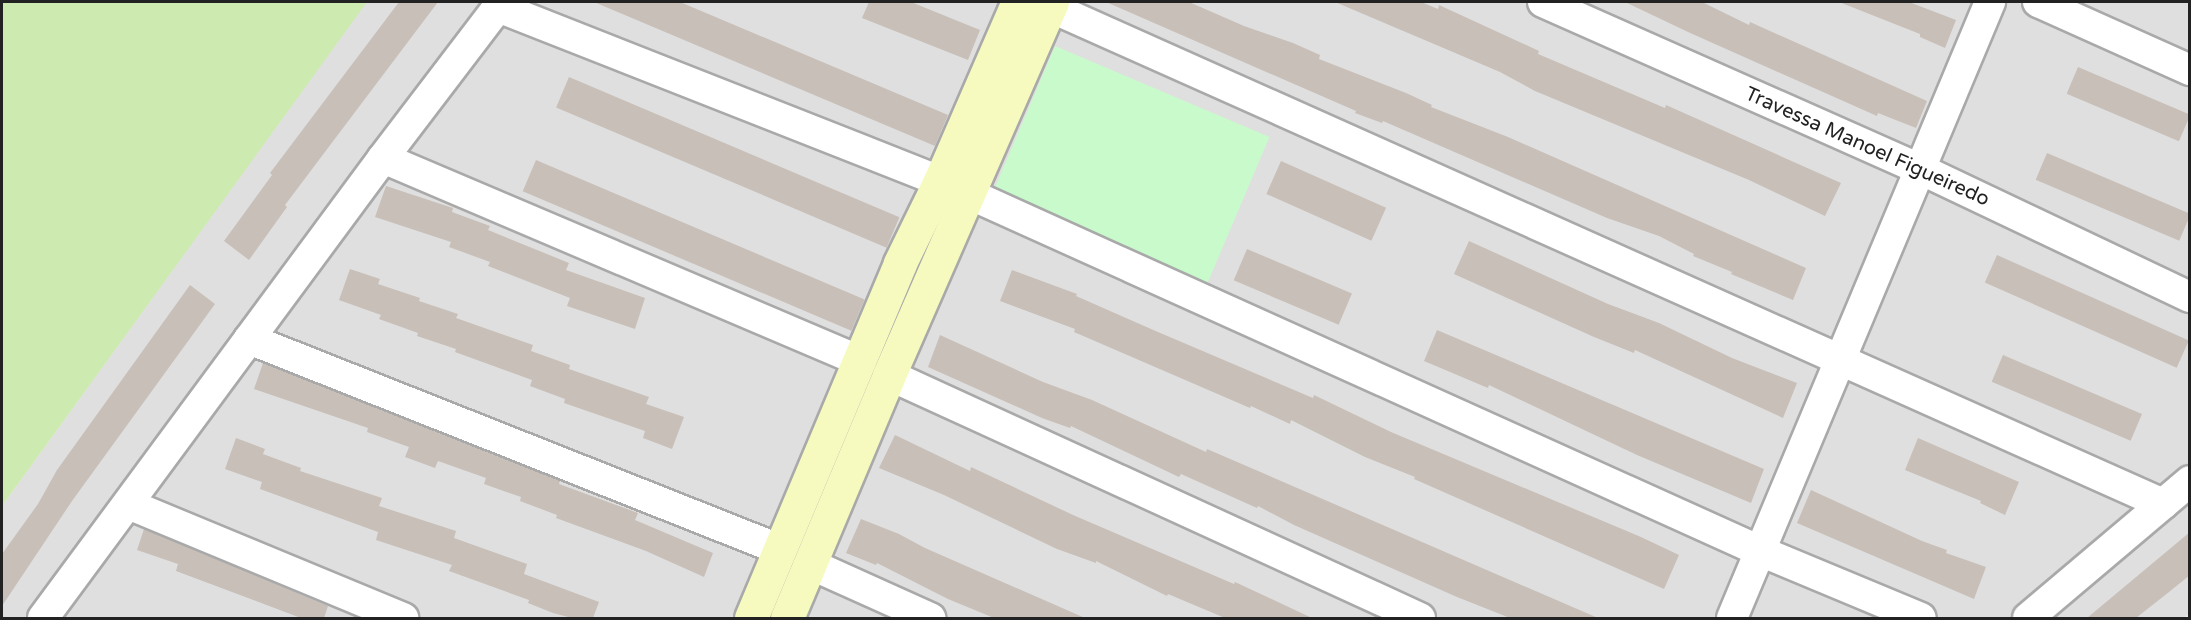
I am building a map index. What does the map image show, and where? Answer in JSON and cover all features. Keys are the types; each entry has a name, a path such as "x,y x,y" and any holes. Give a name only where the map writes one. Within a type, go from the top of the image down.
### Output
{"street":[{"path":"787,618 889,375 1018,2"},
{"name":"Travessa Manoel Figueiredo","path":"1543,2 1920,170 2190,297"},
{"path":"1732,618 1990,2"},
{"path":"2038,2 2190,70"},
{"path":"751,618 900,263 953,187 1047,3 1840,361 2163,504"},
{"path":"43,618 383,158 500,4 953,187 1760,550 1922,618"},
{"path":"383,158 858,360"},
{"path":"249,339 781,550"},
{"path":"889,375 1420,618"},
{"path":"2028,618 2190,482"},
{"path":"128,504 403,618"},
{"path":"810,564 930,618"}],"shaded area":[{"path":"366,2 2189,2 2190,613 2184,618 2,618 2,506"}],"green space":[{"path":"2,2 367,2 2,506"},
{"path":"1055,46 1269,137 1205,288 991,197"}],"building":[{"path":"399,2 438,2 285,205 287,207 249,260 224,241 272,175 270,173"},
{"path":"594,2 680,2 948,115 935,146"},
{"path":"869,2 911,2 980,30 968,60 862,18"},
{"path":"1106,2 1189,2 1244,26 1293,43 1320,55 1319,59 1406,93 1432,105 1431,107 1508,137 1806,268 1793,300 1693,256 1694,254 1659,236 1607,218 1383,121 1382,123 1355,113 1356,111"},
{"path":"1335,2 1421,2 1438,9 1439,5 1539,51 1538,54 1665,108 1666,105 1841,183 1825,216 1749,180 1535,91 1500,72"},
{"path":"1625,2 1702,2 1749,25 1750,22 1927,101 1916,128 1878,113 1877,116"},
{"path":"1839,2 1909,2 1956,20 1945,48 1920,37 1920,34"},
{"path":"2078,67 2190,115 2179,141 2067,94"},
{"path":"569,77 899,217 887,248 556,107"},
{"path":"2047,153 2190,214 2179,241 2036,180"},
{"path":"536,160 865,299 851,331 523,191"},
{"path":"1281,161 1386,208 1371,241 1266,194"},
{"path":"386,186 453,208 452,212 490,226 488,230 569,263 566,270 645,298 635,329 567,306 570,298 488,266 490,262 449,247 451,242 375,217"},
{"path":"1469,241 1608,304 1659,323 1732,358 1797,383 1783,418 1635,350 1634,353 1594,337 1454,274"},
{"path":"1247,249 1352,294 1339,325 1234,280"},
{"path":"1997,255 2189,340 2177,368 1985,282"},
{"path":"350,269 380,279 378,284 458,314 456,318 533,345 531,351 570,365 569,369 649,397 646,404 684,417 672,449 643,438 645,431 564,403 565,399 530,386 532,380 455,352 456,349 417,336 418,333 379,319 381,315 339,300"},
{"path":"1012,270 1077,294 1076,296 1313,398 1314,395 1391,432 1679,555 1664,589 1414,479 1415,477 1365,457 1291,420 1290,424 1251,406 1250,408 1074,332 1075,329 1000,301"},
{"path":"190,285 215,304 72,501 2,606 2,554 38,504 57,470"},
{"path":"1437,330 1764,469 1751,503 1637,455 1489,385 1488,388 1424,361"},
{"path":"940,335 1043,382 1092,400 1206,452 1207,449 1598,618 1510,618 1457,597 1294,525 1258,506 1257,508 1181,474 1179,477 1071,426 1070,428 1042,418 928,367"},
{"path":"2003,355 2142,414 2131,441 1992,382"},
{"path":"263,363 560,481 559,484 638,513 635,520 713,553 704,577 646,551 556,518 557,515 520,501 521,497 484,484 486,478 438,461 435,468 405,457 409,447 367,432 368,428 254,389"},
{"path":"895,435 970,471 971,467 1073,515 1234,584 1235,582 1312,618 1225,618 1168,594 1167,596 1096,561 1096,563 1057,549 944,495 879,468"},
{"path":"236,438 265,449 263,454 301,468 300,471 382,498 379,506 456,531 454,538 527,564 524,574 599,602 593,618 572,618 553,613 528,603 529,600 449,571 452,565 376,540 378,532 260,489 262,482 225,469"},
{"path":"1918,438 2019,482 2005,515 1980,503 1981,501 1905,470"},
{"path":"1811,490 1922,541 1947,550 1946,553 1986,567 1974,599 1797,523"},
{"path":"861,519 1085,618 994,618 948,599 877,563 876,565 846,553"},
{"path":"144,529 328,606 324,618 301,618 176,571 178,564 137,550"},
{"path":"2190,532 2190,575 2136,618 2087,618"}]}
